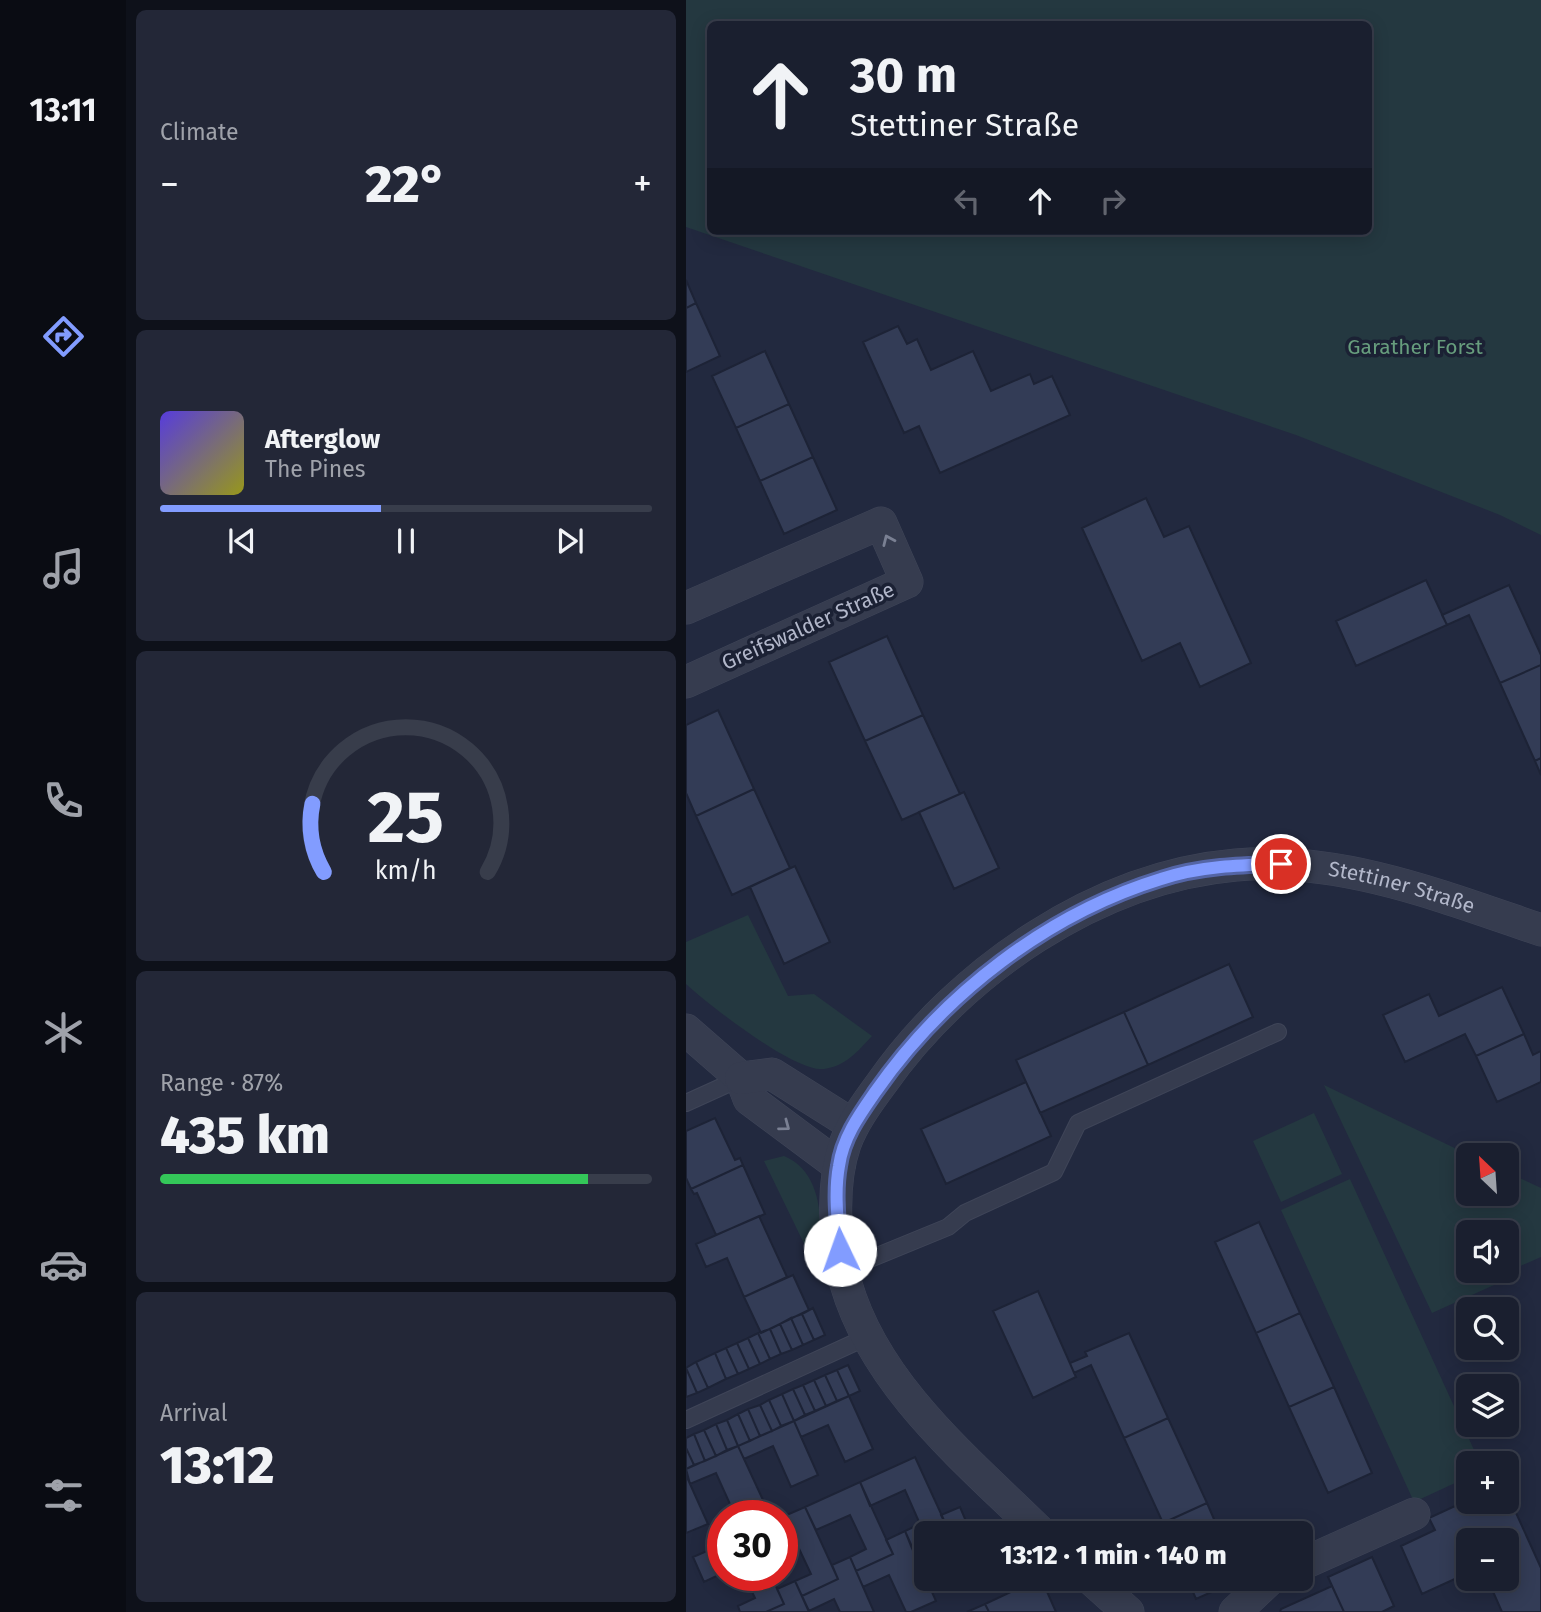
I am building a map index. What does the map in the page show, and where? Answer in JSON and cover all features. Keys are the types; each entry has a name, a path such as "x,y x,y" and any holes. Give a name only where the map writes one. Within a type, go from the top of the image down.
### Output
{"street":[{"name":"Greifswalder Straße","path":"686,608 880,523 907,582 686,682"},
{"name":"Stettiner Straße","path":"1029,1521 935,1429 867,1337 843,1270 838,1223 839,1166 853,1125 899,1058 976,981 1055,926 1129,890 1163,878 1239,865 1292,865 1370,876 1541,930"},
{"path":"686,1030 741,1078 749,1099 839,1166"},
{"path":"741,1078 772,1074 853,1125"},
{"path":"1313,1559 1414,1514"},
{"path":"1105,1591 1128,1612"},
{"path":"1235,1612 1257,1591"}],"lane":[{"path":"843,1270 947,1227 965,1213 1054,1172 1078,1123 1278,1032"},
{"path":"686,1103 741,1078"},
{"path":"686,1420 867,1337"}],"green space":[{"name":"Garather Forst","path":"686,0 1541,0 1541,535 1500,515 1296,435 709,235 1372,235 1372,21 707,21 707,234 686,227"},
{"path":"748,915 788,996 814,994 872,1036 845,1061 824,1069 793,1060 752,1036 686,984 686,942"},
{"path":"1324,1085 1456,1149 1456,1206 1519,1206 1519,1178 1541,1188 1541,1257 1519,1267 1519,1220 1456,1220 1456,1283 1497,1283 1467,1297 1456,1297 1456,1302 1432,1313"},
{"path":"1314,1113 1342,1174 1281,1202 1253,1141"},
{"path":"784,1156 806,1174 818,1200 818,1260 811,1258 764,1161"},
{"path":"1350,1179 1456,1411 1456,1437 1468,1437 1475,1451 1456,1451 1456,1483 1414,1502 1281,1210"}],"building":[{"path":"686,280 696,303 686,308"},
{"path":"696,303 720,356 686,372 686,308"},
{"path":"898,326 907,344 917,339 931,370 973,351 991,391 1030,374 1034,384 1052,376 1070,415 940,473 919,426 904,433 863,342"},
{"path":"765,351 789,404 736,428 712,376"},
{"path":"789,404 813,457 760,481 736,428"},
{"path":"813,457 837,510 784,534 760,481"},
{"path":"1146,498 1164,537 1189,526 1251,663 1200,687 1180,643 1142,661 1082,528"},
{"path":"1426,580 1447,625 1356,666 1336,621"},
{"path":"1509,585 1541,655 1541,665 1500,683 1469,615 1447,625 1442,615"},
{"path":"887,636 923,715 865,741 829,662"},
{"path":"1541,665 1541,758 1535,761 1500,683"},
{"path":"718,710 754,789 696,816 686,793 686,725"},
{"path":"923,715 960,794 902,820 865,741"},
{"path":"1541,758 1541,775 1535,761"},
{"path":"754,789 790,868 732,895 696,816"},
{"path":"964,792 999,868 954,889 919,812"},
{"path":"795,866 830,942 784,964 750,887"},
{"path":"1229,964 1253,1017 1148,1065 1124,1012"},
{"path":"1502,987 1524,1034 1476,1056 1465,1034 1405,1062 1383,1015 1429,994 1439,1016"},
{"path":"1124,1012 1148,1065 1040,1113 1016,1060"},
{"path":"1524,1034 1533,1055 1541,1051 1541,1082 1497,1102 1476,1056"},
{"path":"1026,1082 1051,1136 946,1184 921,1129"},
{"path":"715,1118 735,1160 740,1158 743,1165 691,1189 686,1178 686,1131"},
{"path":"743,1165 765,1214 716,1235 697,1193 694,1194 691,1189"},
{"path":"759,1216 787,1277 744,1297 727,1258 706,1267 696,1244"},
{"path":"1259,1222 1300,1313 1256,1333 1215,1242"},
{"path":"793,1275 809,1310 761,1333 744,1297"},
{"path":"1038,1291 1076,1377 1033,1398 993,1311"},
{"path":"813,1308 825,1335 814,1340 802,1314"},
{"path":"1300,1313 1334,1387 1289,1407 1256,1333"},
{"path":"802,1314 814,1340 803,1345 791,1318"},
{"path":"791,1318 803,1345 792,1350 780,1324"},
{"path":"780,1324 792,1350 781,1354 770,1329"},
{"path":"770,1329 781,1354 770,1359 758,1333"},
{"path":"758,1333 770,1359 760,1364 748,1338"},
{"path":"1129,1333 1168,1418 1124,1438 1091,1365 1074,1373 1070,1363 1087,1356 1085,1352"},
{"path":"748,1338 760,1364 749,1369 737,1343"},
{"path":"737,1343 749,1369 738,1374 726,1348"},
{"path":"726,1348 738,1374 726,1379 715,1353"},
{"path":"715,1353 726,1379 708,1388 696,1362"},
{"path":"696,1362 708,1388 697,1393 686,1368"},
{"path":"848,1365 860,1391 849,1396 837,1370"},
{"path":"686,1368 697,1393 686,1397"},
{"path":"837,1370 849,1396 837,1401 825,1375"},
{"path":"825,1375 837,1401 826,1406 814,1380"},
{"path":"814,1380 826,1406 815,1411 803,1385"},
{"path":"803,1385 815,1411 805,1415 793,1389"},
{"path":"1334,1387 1372,1473 1328,1493 1289,1407"},
{"path":"793,1389 805,1415 794,1421 782,1394"},
{"path":"782,1394 794,1421 781,1426 769,1400"},
{"path":"849,1396 873,1449 845,1462 828,1425 801,1437 794,1421"},
{"path":"769,1400 781,1426 772,1431 760,1405"},
{"path":"760,1405 772,1431 760,1436 748,1409"},
{"path":"748,1409 760,1436 750,1441 738,1414"},
{"path":"738,1414 750,1441 738,1446 727,1420"},
{"path":"1168,1418 1207,1503 1162,1521 1124,1438"},
{"path":"727,1420 738,1446 727,1450 716,1424"},
{"path":"794,1421 818,1475 791,1487 773,1446 744,1459 738,1446"},
{"path":"716,1424 727,1450 716,1456 704,1430"},
{"path":"704,1430 716,1456 705,1461 694,1434"},
{"path":"694,1434 705,1461 694,1465 686,1448 686,1438"},
{"path":"738,1446 763,1500 728,1500 716,1473 690,1484 686,1469"},
{"path":"686,1448 694,1465 686,1469"},
{"path":"915,1457 944,1521 919,1521 905,1490 870,1506 860,1482"},
{"path":"686,1475 707,1524 686,1533"},
{"path":"860,1482 893,1554 856,1571 850,1557 866,1549 850,1515 816,1530 805,1507"},
{"path":"1207,1503 1215,1521 1167,1521"},
{"path":"1456,1506 1456,1514 1517,1514 1541,1568 1541,1612 1502,1612 1493,1591 1519,1591 1519,1528 1456,1528 1456,1578 1422,1594 1401,1546 1435,1530 1429,1518"},
{"path":"805,1507 838,1579 802,1596 798,1580 811,1574 798,1546 798,1510"},
{"path":"960,1507 966,1521 944,1521 941,1515"},
{"path":"914,1527 914,1545 911,1546 905,1531"},
{"path":"905,1531 914,1551 914,1591 932,1591 936,1601 906,1612 889,1575 863,1587 856,1571 893,1554 886,1540"},
{"path":"707,1551 707,1581 704,1582 693,1557"},
{"path":"850,1557 874,1612 840,1612 834,1599 809,1611 802,1596 838,1579 832,1565"},
{"path":"1372,1557 1394,1606 1382,1612 1344,1612 1328,1577"},
{"path":"1332,1586 1344,1612 1280,1612 1281,1609"},
{"path":"798,1588 809,1612 766,1612 784,1604 778,1591 798,1591"},
{"path":"752,1591 778,1591 784,1604 766,1612 740,1612 738,1606 755,1598"},
{"path":"1013,1591 1047,1591 1056,1612 989,1612 985,1604"},
{"path":"1193,1591 1214,1591 1196,1599"},
{"path":"985,1604 989,1612 967,1612"}],"route":[{"path":"840,1250 839,1166 853,1125 899,1058 976,981 1046,931 1129,890 1163,878 1207,868 1281,864"}]}
